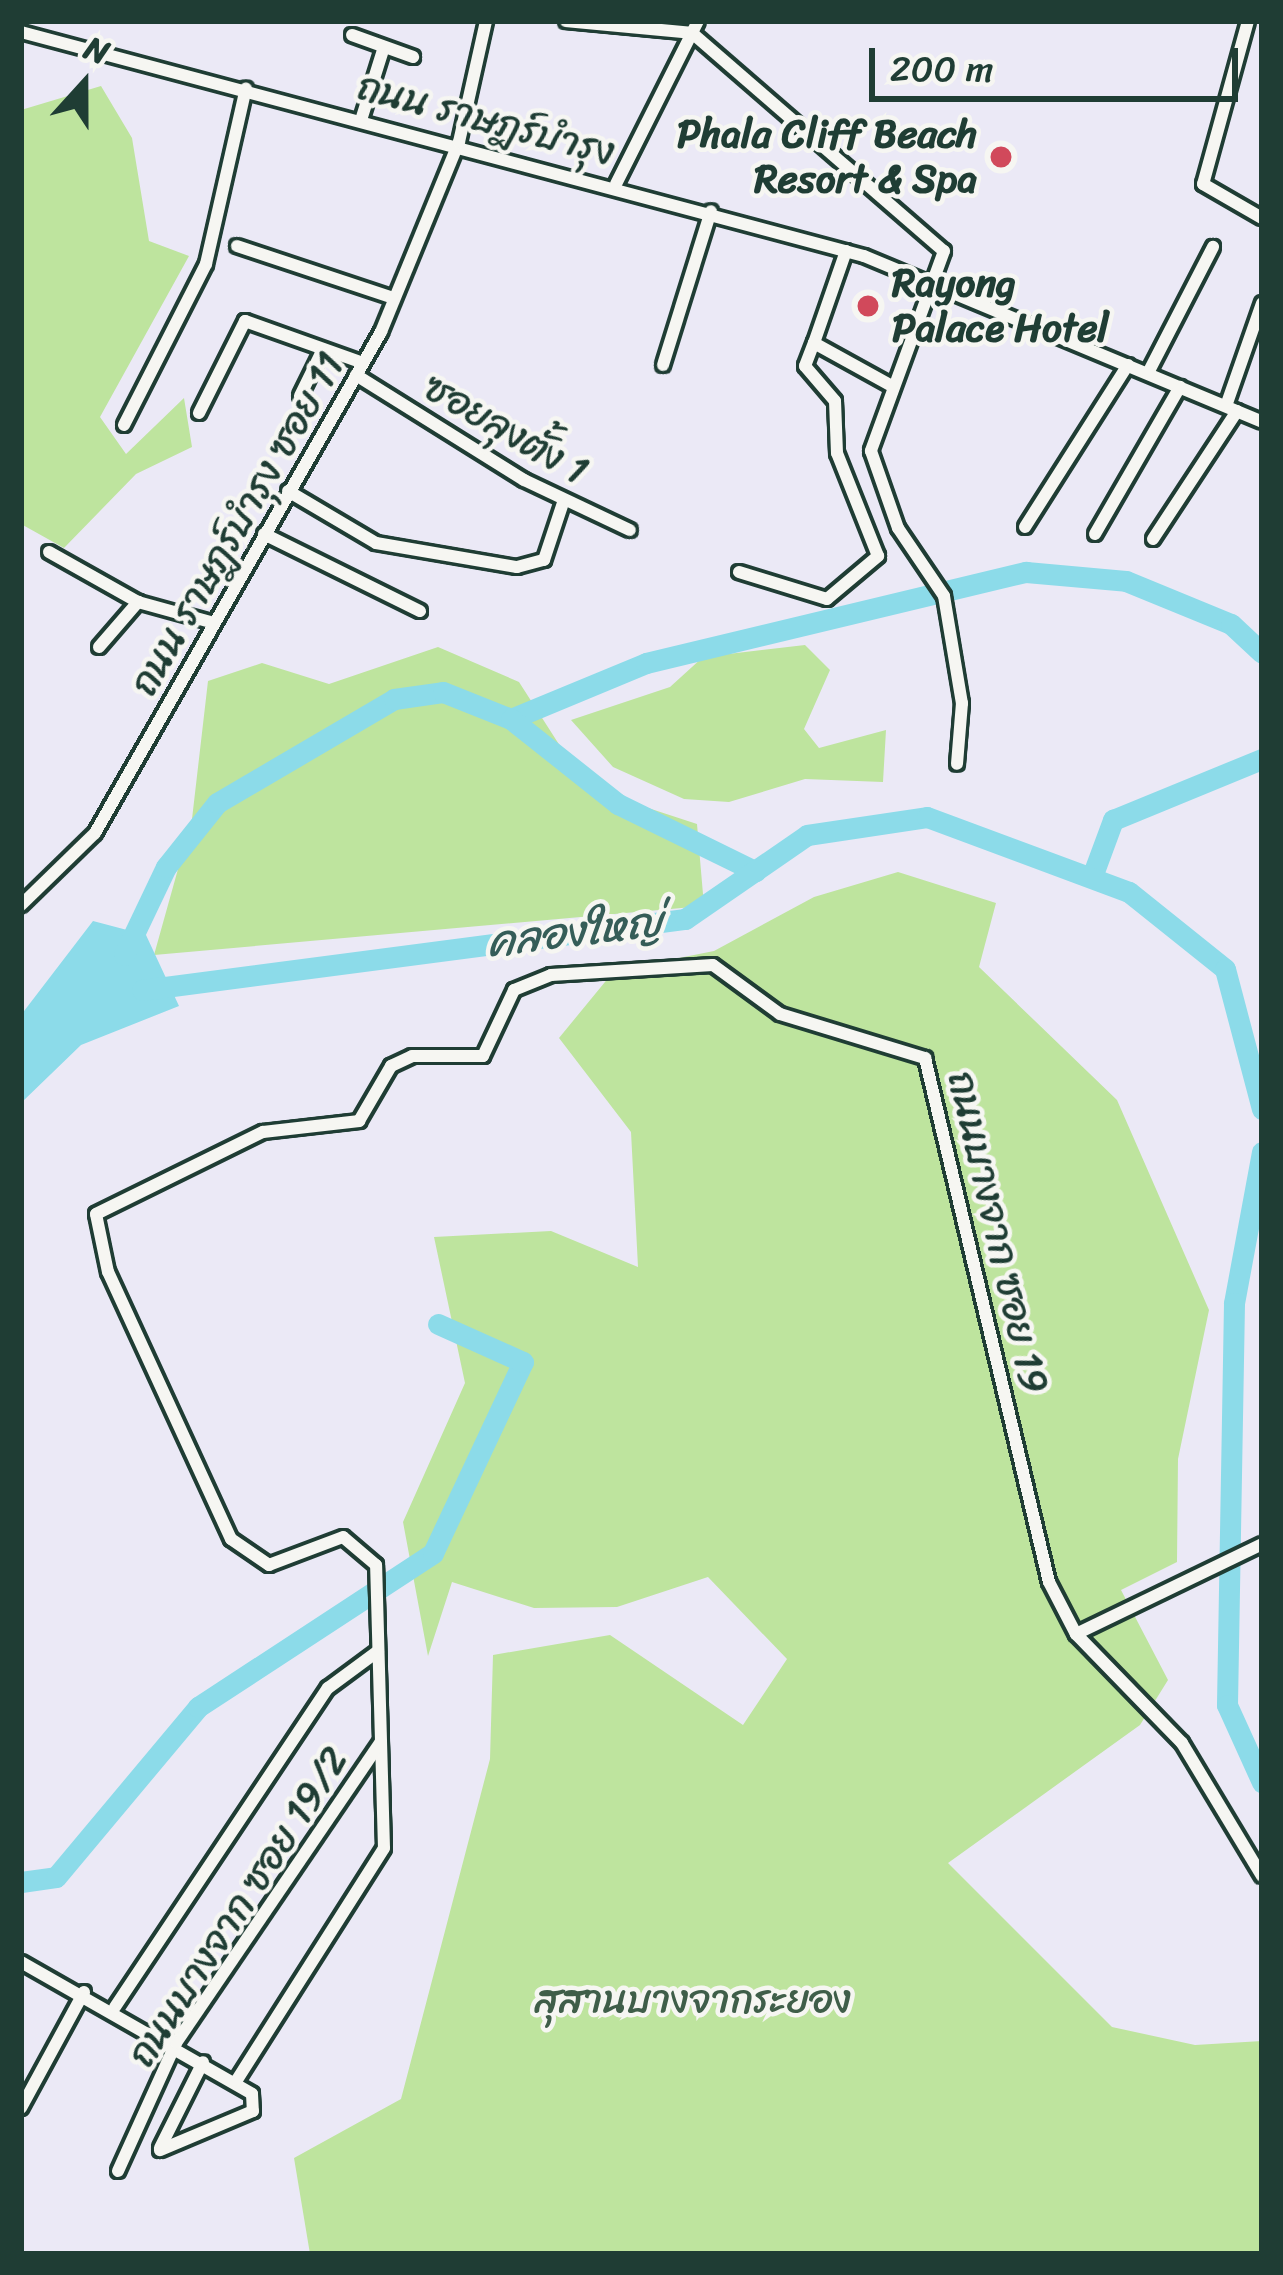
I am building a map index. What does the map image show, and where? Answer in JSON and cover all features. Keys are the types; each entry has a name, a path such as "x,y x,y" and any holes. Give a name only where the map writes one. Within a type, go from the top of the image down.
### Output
{"street":[{"name":"ถนน ราษฎร์บำรุง ซอย 11","path":"21,905 95,833 360,369 459,142 486,21"},
{"path":"566,21 695,27 938,243 934,284 892,386 872,462 944,596 962,703 957,764"},
{"path":"1248,21 1202,184 1262,218"},
{"path":"616,184 695,27"},
{"name":"ถนน ราษฎร์บำรุง","path":"26,29 616,184 846,251 1262,422"},
{"path":"352,35 413,57"},
{"path":"1245,38 1262,43"},
{"path":"362,117 384,47"},
{"path":"124,425 206,264 246,88"},
{"path":"663,365 711,211"},
{"path":"237,246 393,298"},
{"path":"1148,373 1213,247"},
{"path":"739,572 827,599 878,556 838,453 832,393 805,366 846,251"},
{"path":"1153,538 1231,409 1262,303"},
{"name":"ซอยลุงตั้ง 1","path":"199,413 245,321 323,349 360,369 564,500 630,530"},
{"path":"814,343 892,386"},
{"path":"300,396 323,349"},
{"path":"1025,526 1128,365"},
{"path":"1095,534 1180,387"},
{"path":"288,491 376,543 517,567 544,560 564,500"},
{"path":"264,535 420,611"},
{"path":"49,552 138,602 214,623"},
{"path":"99,647 138,602"},
{"name":"ถนนบางจาก ซอย 19","path":"235,2083 380,1857 376,1565 343,1537 269,1565 231,1539 108,1272 96,1214 263,1132 358,1121 391,1066 412,1057 483,1057 522,982 700,962 768,1008 870,1048 915,1052 932,1068 1049,1582 1076,1634"},
{"path":"1262,1544 1076,1634 1182,1743 1262,1876"},
{"path":"115,2007 328,1688 378,1652"},
{"name":"ถนนบางจาก ซอย 19/2","path":"118,2171 176,2043 380,1742"},
{"path":"21,1962 115,2007 176,2043 235,2083 254,2111 160,2150 203,2062"},
{"path":"21,2108 84,1992"}],"green space":[{"path":"101,86 132,138 149,241 189,256 100,417 126,454 184,398 192,447 136,474 64,548 21,524 21,110"},
{"path":"805,645 830,670 804,729 819,748 886,730 883,782 805,779 729,802 684,799 613,767 571,720 670,687 703,657"},
{"path":"438,647 519,682 587,788 697,824 704,906 154,955 192,819 208,681 262,663 329,684"},
{"name":"สุสานบางจากระยอง","path":"898,872 996,903 979,967 1117,1100 1209,1310 1178,1459 1177,1562 1121,1590 1168,1680 1140,1725 948,1863 1112,2027 1195,2045 1262,2041 1262,2254 310,2254 294,2158 401,2099 490,1759 493,1655 610,1635 743,1725 787,1659 708,1577 617,1607 534,1608 452,1582 428,1656 403,1522 465,1383 434,1237 551,1231 638,1267 631,1132 559,1038 614,971 714,951 814,897"}],"water":[{"path":"93,921 146,935 179,1006 81,1045 21,1103 21,1015"}],"waterway":[{"path":"511,719 646,663 1026,572 1126,581 1231,624 1262,653"},
{"path":"124,955 166,867 217,803 394,699 443,692 511,719 618,804 755,871"},
{"path":"1093,874 1113,820 1262,759"},
{"name":"คลองใหญ่","path":"142,990 685,919 807,835 927,817 1129,892 1225,969 1262,1109"},
{"name":"คลองใหญ่","path":"1262,1152 1234,1303 1227,1705 1262,1782"},
{"path":"21,1882 56,1877 198,1707 433,1553 523,1362 438,1324"}],"place":[{"name":"Phala Cliff Beach Resort & Spa","path":"1001,157"},
{"name":"Rayong Palace Hotel","path":"868,306"}]}
